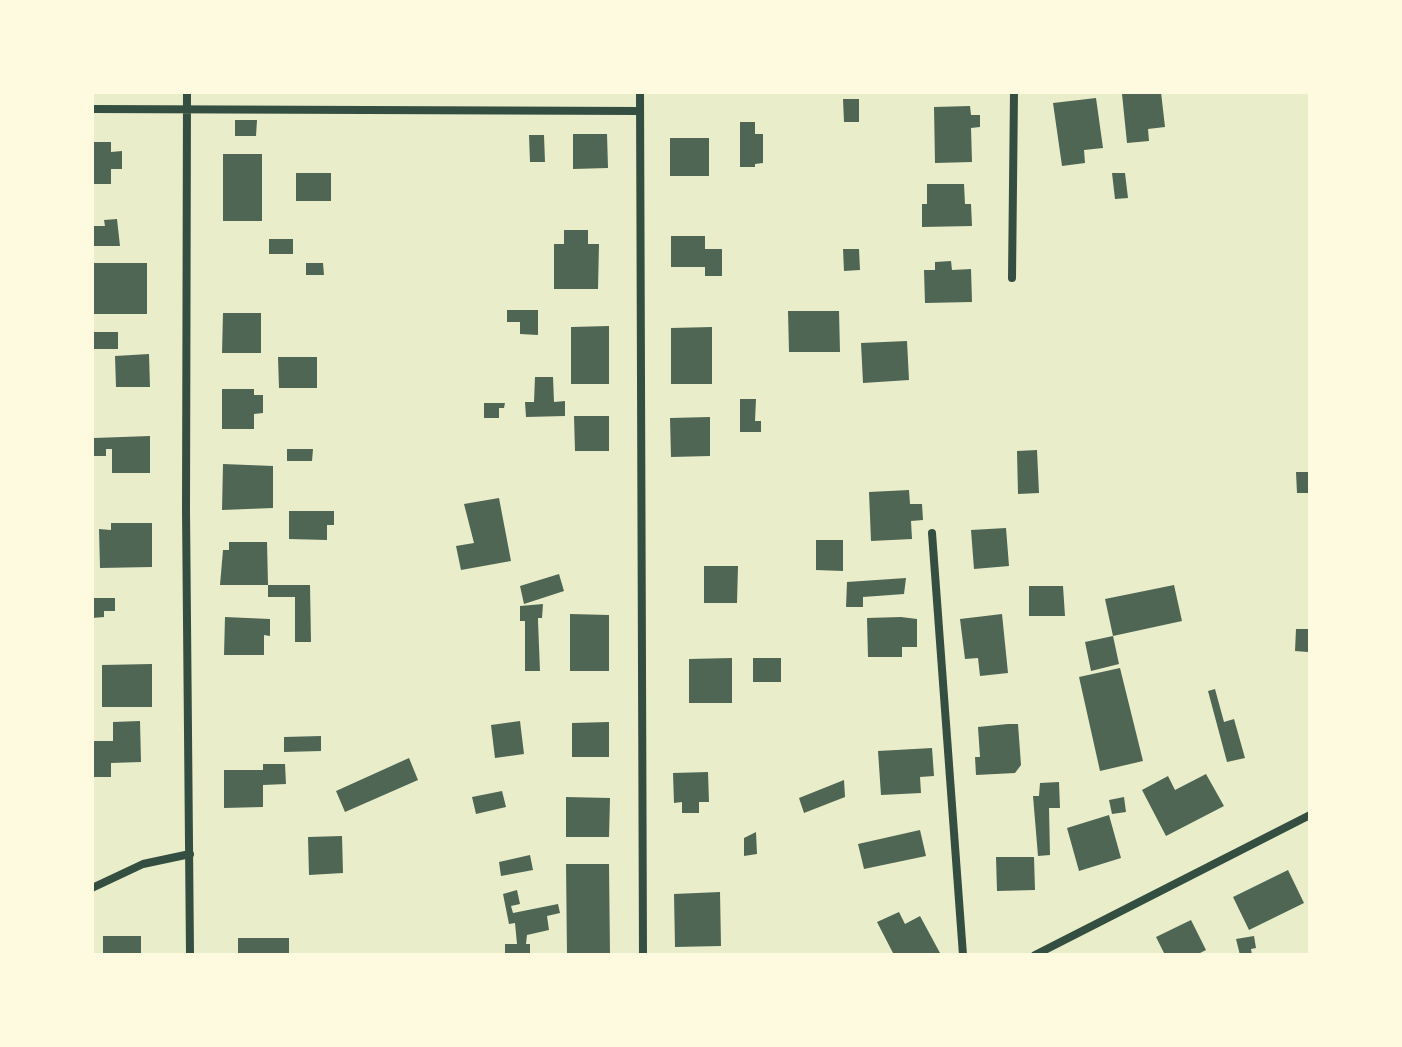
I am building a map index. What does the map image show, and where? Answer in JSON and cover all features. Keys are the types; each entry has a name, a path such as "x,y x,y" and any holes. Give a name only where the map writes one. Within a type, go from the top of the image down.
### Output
{"street":[{"path":"187,92 186,510 190,955"},
{"path":"640,92 643,955"},
{"path":"1012,278 1014,92"},
{"path":"92,109 640,111"},
{"path":"932,533 963,955"},
{"path":"1035,955 1310,815"},
{"path":"92,888 143,864 190,854"}],"building":[{"path":"1161,92 1165,127 1148,129 1149,141 1127,143 1122,94"},
{"path":"1096,98 1103,148 1084,150 1085,163 1062,166 1053,103"},
{"path":"843,99 859,99 859,122 844,122"},
{"path":"970,106 971,115 980,115 980,127 971,128 972,162 935,163 934,107"},
{"path":"235,120 257,120 256,136 235,136"},
{"path":"740,122 755,122 755,134 763,134 763,163 755,164 755,167 740,167"},
{"path":"573,134 607,134 608,168 573,169"},
{"path":"529,135 544,135 545,162 530,162"},
{"path":"670,138 709,138 709,176 670,176"},
{"path":"92,142 111,142 111,152 122,151 122,169 111,169 111,184 92,184"},
{"path":"223,154 262,154 262,221 223,221"},
{"path":"296,173 331,173 331,201 296,201"},
{"path":"1112,173 1125,173 1128,198 1115,199"},
{"path":"927,184 964,184 965,204 971,204 972,226 922,227 922,204 927,204"},
{"path":"117,219 120,246 92,246 92,226 105,226 104,220"},
{"path":"564,230 588,230 588,244 599,244 598,289 554,289 554,244 564,244"},
{"path":"671,236 705,236 705,249 722,249 722,276 705,276 705,267 671,267"},
{"path":"269,239 293,239 293,254 269,254"},
{"path":"843,249 859,249 860,270 844,271"},
{"path":"951,261 952,270 971,269 972,302 925,303 924,270 935,270 935,262"},
{"path":"94,263 147,263 147,314 94,314"},
{"path":"306,263 323,263 324,275 306,275"},
{"path":"507,310 538,310 538,335 520,334 520,322 507,322"},
{"path":"788,311 839,311 840,352 789,352"},
{"path":"223,313 261,313 261,353 222,353"},
{"path":"609,326 609,384 571,384 571,327"},
{"path":"712,327 712,384 671,384 671,328"},
{"path":"92,332 118,332 118,349 92,349"},
{"path":"907,341 909,380 863,383 861,343"},
{"path":"149,354 150,387 116,387 115,356"},
{"path":"278,357 317,357 317,388 279,388"},
{"path":"535,377 553,377 554,402 565,401 565,416 526,417 525,402 534,402"},
{"path":"222,389 254,389 254,395 263,395 263,413 254,414 254,429 222,429"},
{"path":"740,399 756,399 755,421 761,421 761,432 740,432"},
{"path":"484,403 505,403 504,408 499,408 499,418 484,418"},
{"path":"574,416 609,416 609,451 575,451"},
{"path":"710,417 710,456 671,457 670,418"},
{"path":"150,436 150,473 112,473 112,449 106,449 106,456 94,456 94,438"},
{"path":"287,449 313,449 312,461 287,461"},
{"path":"1037,450 1039,493 1018,494 1017,451"},
{"path":"223,464 273,466 273,508 222,510"},
{"path":"1296,472 1310,472 1310,493 1297,493"},
{"path":"909,490 910,504 922,504 923,520 911,521 912,539 871,541 869,492"},
{"path":"499,498 511,561 461,570 456,546 474,543 464,504"},
{"path":"289,511 334,511 334,525 327,525 327,540 289,539"},
{"path":"111,523 152,523 152,567 100,568 99,529 111,530"},
{"path":"1006,528 1009,566 974,569 971,530"},
{"path":"816,540 843,540 843,571 816,570"},
{"path":"229,542 267,542 268,585 220,585 223,550 229,550"},
{"path":"704,566 738,566 737,603 704,603"},
{"path":"559,574 564,591 524,604 520,586"},
{"path":"906,578 904,594 863,597 863,607 846,607 847,582"},
{"path":"268,585 310,585 311,642 295,642 295,597 268,597"},
{"path":"1174,585 1182,621 1113,636 1105,599"},
{"path":"1029,586 1063,586 1065,616 1029,616"},
{"path":"92,598 115,598 115,611 104,611 104,617 92,618"},
{"path":"543,604 542,618 538,618 540,671 525,671 525,621 520,621 520,606"},
{"path":"570,614 609,615 609,671 570,671"},
{"path":"1002,614 1008,673 980,676 978,658 965,659 960,619"},
{"path":"225,617 270,619 270,636 264,635 264,655 224,655"},
{"path":"867,618 917,619 917,647 902,647 902,657 868,657"},
{"path":"1296,629 1308,629 1308,652 1295,651"},
{"path":"1113,636 1119,664 1091,671 1085,642"},
{"path":"732,658 732,703 689,703 689,659"},
{"path":"753,658 781,658 781,682 753,682"},
{"path":"152,664 152,707 102,707 102,665"},
{"path":"1120,668 1143,761 1100,771 1079,677"},
{"path":"1215,689 1224,722 1234,719 1245,758 1227,762 1208,691"},
{"path":"140,721 141,762 111,763 111,777 92,777 92,741 113,741 113,722"},
{"path":"520,721 524,754 495,758 491,725"},
{"path":"609,722 609,757 572,757 572,723"},
{"path":"1018,724 1021,765 1015,773 976,775 975,757 980,757 978,727"},
{"path":"321,736 321,751 284,752 284,737"},
{"path":"932,748 934,776 920,777 921,793 881,795 878,751"},
{"path":"409,758 418,780 345,812 336,791"},
{"path":"263,764 285,764 286,784 263,785 263,807 224,808 224,770 263,770"},
{"path":"708,772 709,802 699,802 699,813 682,813 682,802 674,803 673,773"},
{"path":"1206,774 1224,806 1166,836 1142,790 1168,776 1175,790"},
{"path":"844,780 845,797 804,813 799,798"},
{"path":"1059,782 1060,808 1049,808 1050,855 1038,856 1033,796 1039,796 1040,783"},
{"path":"502,791 506,807 476,814 472,797"},
{"path":"566,797 610,798 609,837 566,837"},
{"path":"1124,797 1126,812 1112,814 1109,800"},
{"path":"1109,815 1121,858 1079,871 1067,828"},
{"path":"920,830 926,856 864,869 858,844"},
{"path":"756,832 757,854 744,856 744,838"},
{"path":"342,836 343,873 309,875 308,837"},
{"path":"530,855 533,870 501,876 499,862"},
{"path":"996,857 1034,857 1035,890 997,891"},
{"path":"566,864 609,864 610,955 567,955"},
{"path":"1288,870 1304,903 1249,930 1233,897"},
{"path":"517,890 520,904 511,906 513,913 558,904 560,913 547,916 549,930 527,935 530,955 505,955 505,944 517,944 515,923 509,924 503,894"},
{"path":"720,892 721,946 675,947 674,894"},
{"path":"899,912 905,924 920,916 940,953 894,955 877,922"},
{"path":"1191,920 1206,950 1196,955 1165,955 1156,937"},
{"path":"103,936 141,936 141,955 103,955"},
{"path":"1254,936 1256,948 1251,949 1252,955 1240,955 1236,939"},
{"path":"238,938 289,938 289,955 238,955"}]}
